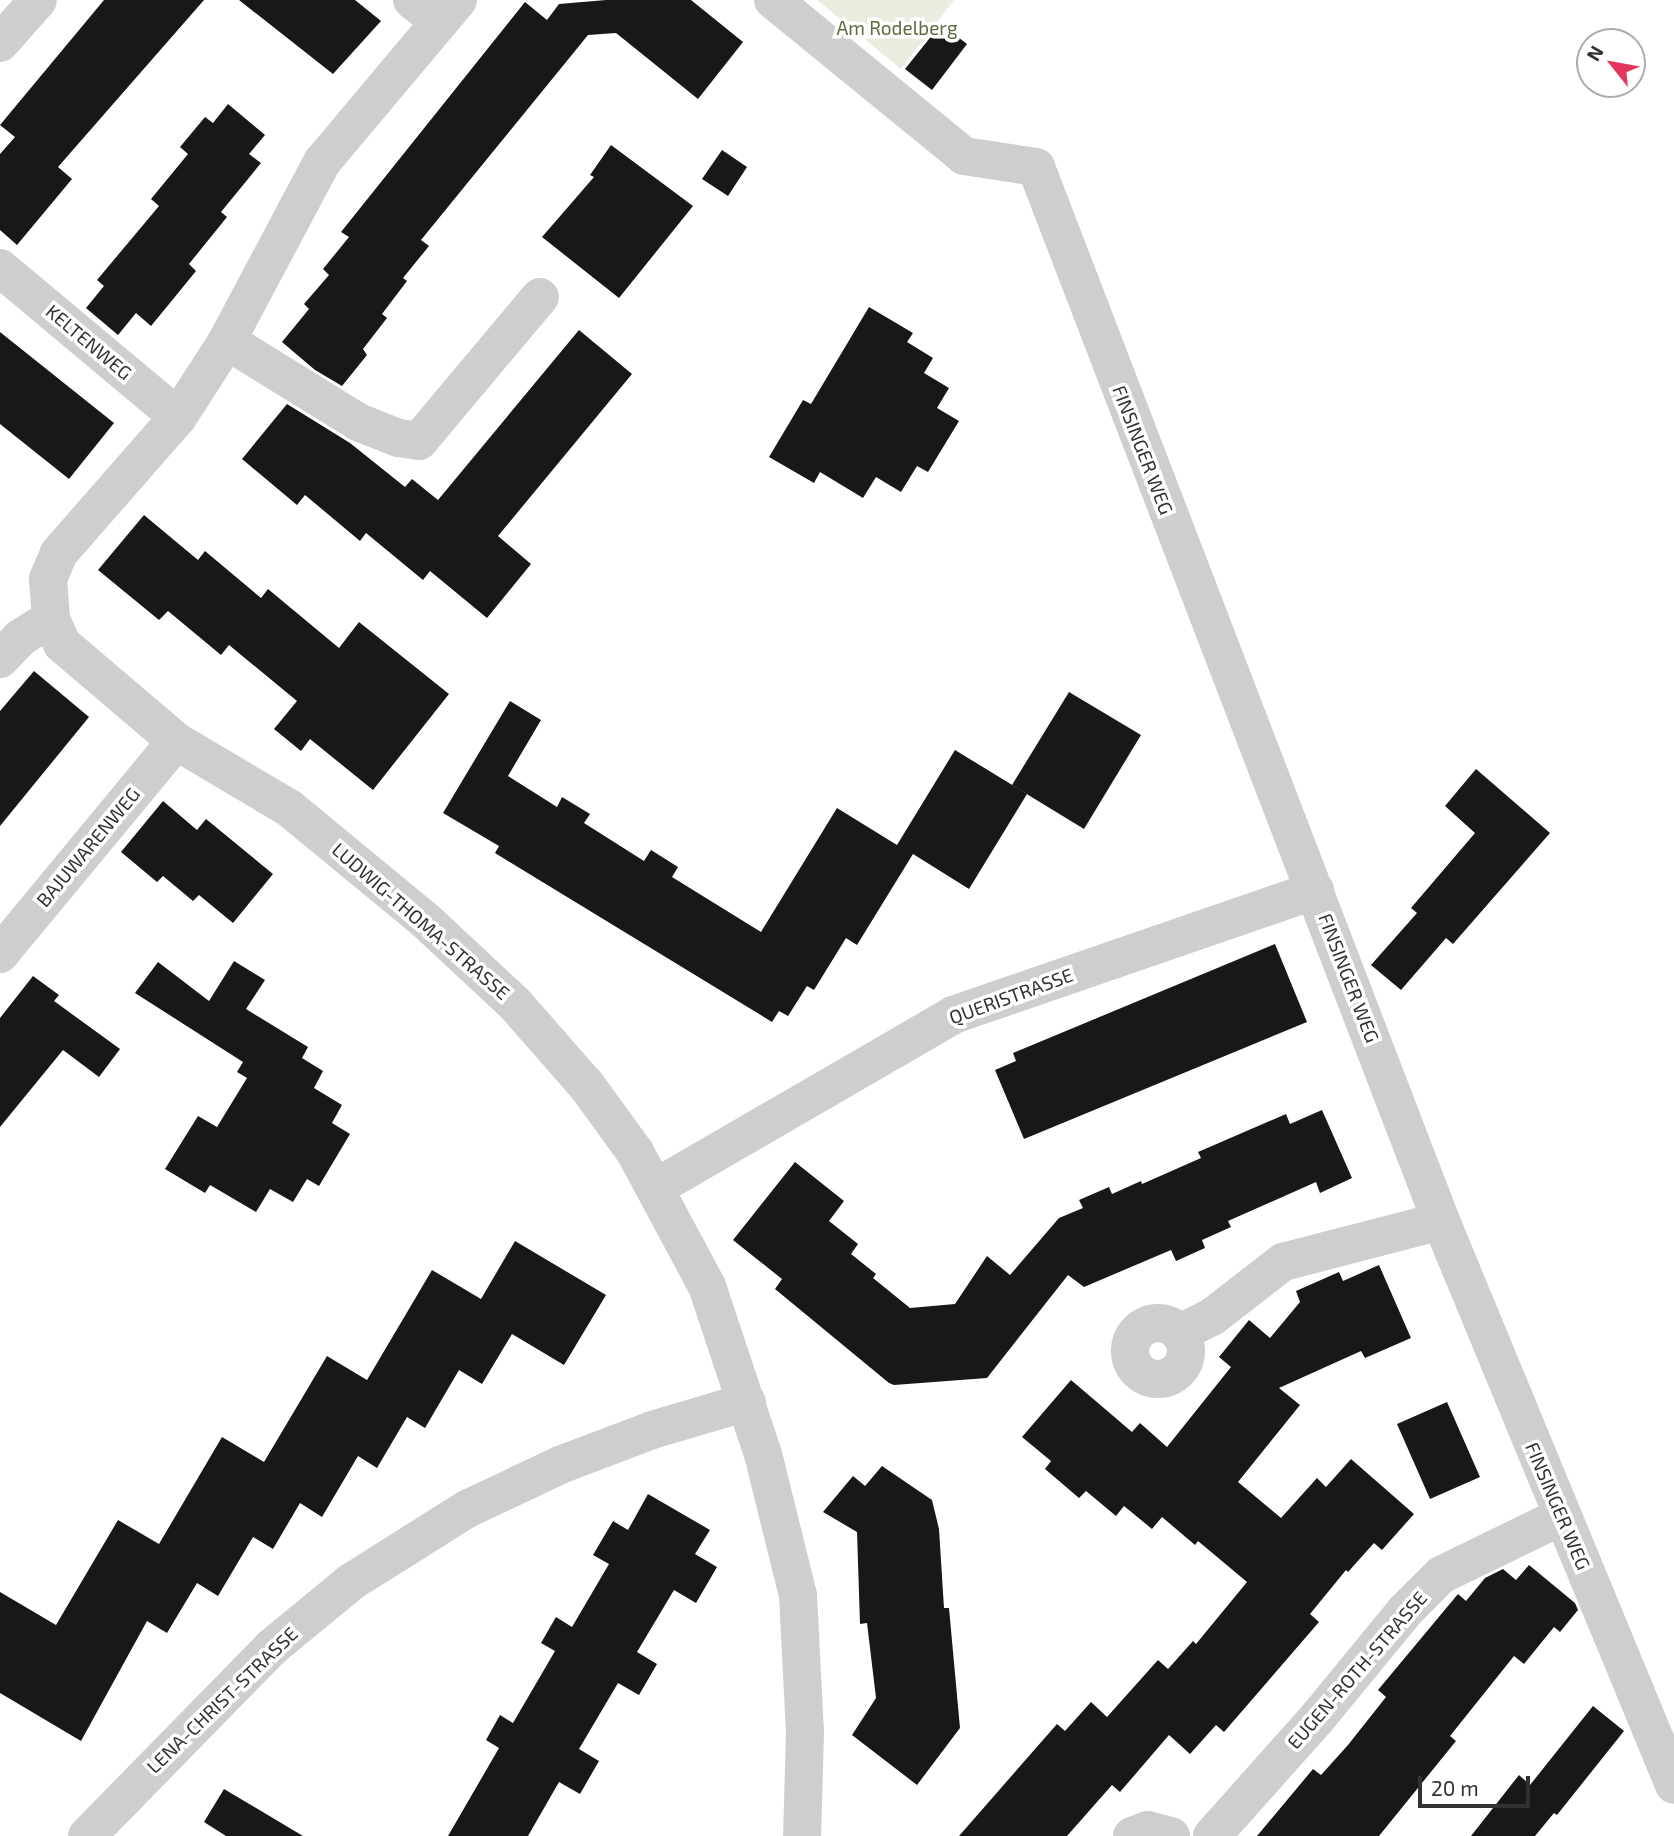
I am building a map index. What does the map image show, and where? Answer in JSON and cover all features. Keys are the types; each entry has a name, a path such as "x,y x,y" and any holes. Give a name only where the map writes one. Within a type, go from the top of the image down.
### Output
{"street":[{"path":"0,43 38,0"},
{"name":"FINSINGER WEG","path":"773,0 964,156 1036,167 1441,1221 1674,1785"},
{"name":"LUDWIG-THOMA-STRASSE","path":"436,7 322,162 227,341 178,417 59,554 48,579 51,619 62,644 176,741 289,808 425,920 516,1005 587,1086 635,1152 707,1286 763,1454 797,1595 805,1731 802,1836"},
{"name":"KELTENWEG","path":"0,268 178,417"},
{"path":"227,341 358,422 398,438 419,441 540,297"},
{"path":"0,659 20,638 51,619"},
{"name":"BAJUWARENWEG","path":"0,954 176,741"},
{"name":"QUERISTRASSE","path":"655,1188 953,1014 1315,890"},
{"path":"1180,1333 1212,1317 1283,1262 1441,1221"},
{"name":"LENA-CHRIST-STRASSE","path":"87,1836 272,1647 351,1582 467,1509 561,1465 652,1430 747,1402"},
{"name":"EUGEN-ROTH-STRASSE","path":"1212,1836 1318,1717 1405,1611 1441,1575 1562,1516"},
{"path":"1132,1836 1148,1830 1171,1836"}],"green space":[{"name":"Am Rodelberg","path":"817,0 954,0 901,69"}],"building":[{"path":"104,0 204,0 58,167 72,179 17,245 0,230 0,154 15,137 0,125"},
{"path":"239,0 355,0 381,21 333,74"},
{"path":"606,0 691,0 743,42 698,99 616,33 588,35 421,240 429,246 403,278 407,281 382,314 387,318 363,349 367,355 342,386 315,370 282,342 309,309 304,304 329,275 323,269 349,237 341,232 525,2 547,20 559,4"},
{"path":"941,24 967,44 932,90 905,69"},
{"path":"228,104 265,135 249,154 261,163 221,212 227,217 189,264 196,271 151,326 136,313 118,335 86,308 104,286 97,280 159,206 151,199 188,154 180,147 205,117 213,123"},
{"path":"611,145 693,206 619,298 542,237 594,177 590,175"},
{"path":"722,150 747,167 728,196 702,179"},
{"path":"869,307 913,333 907,342 933,358 924,373 949,388 937,408 959,421 928,472 917,466 901,492 876,477 863,498 820,472 814,483 769,457 803,400 811,404"},
{"path":"579,330 632,374 498,536 531,564 487,618 430,571 423,580 366,533 360,541 305,495 297,505 242,459 287,404 350,443 405,487 412,479 438,500"},
{"path":"0,332 114,423 69,479 0,424"},
{"path":"144,515 198,560 205,551 261,598 268,589 339,648 359,622 449,694 373,790 310,739 301,751 274,729 297,701 229,645 221,655 168,611 159,620 98,570"},
{"path":"34,671 89,717 0,826 0,711"},
{"path":"1069,692 1141,735 1084,829 1012,785"},
{"path":"510,701 541,720 508,776 557,807 562,797 590,814 584,823 644,861 651,850 678,867 672,877 761,932 837,808 897,845 955,750 1027,794 969,889 913,854 857,945 846,938 814,990 807,986 788,1016 779,1011 772,1022 495,853 499,846 443,813"},
{"path":"1476,769 1550,833 1453,944 1446,938 1401,990 1371,965 1417,913 1411,908 1475,833 1445,806"},
{"path":"163,801 197,830 206,819 273,874 233,923 199,895 193,901 163,876 157,882 121,852"},
{"path":"1275,944 1307,1022 1024,1139 995,1070 1016,1061 1013,1053"},
{"path":"234,961 265,980 246,1009 308,1047 302,1058 323,1071 314,1088 342,1105 332,1123 350,1134 319,1186 307,1179 293,1202 270,1189 256,1212 210,1185 205,1193 165,1169 198,1116 217,1127 247,1078 237,1072 243,1062 135,993 158,962 209,1001"},
{"path":"33,976 59,995 54,1001 120,1049 99,1077 63,1050 0,1127 0,1018"},
{"path":"1322,1110 1352,1178 1320,1193 1316,1182 1228,1221 1231,1227 1202,1240 1205,1248 1176,1261 1171,1250 1084,1287 1068,1275 987,1378 894,1385 889,1383 775,1289 782,1279 733,1240 795,1162 844,1201 829,1221 858,1244 851,1254 876,1274 873,1278 910,1308 955,1304 987,1256 1010,1275 1059,1218 1083,1208 1079,1200 1109,1187 1112,1194 1141,1181 1142,1184 1201,1158 1198,1152 1286,1114 1290,1124"},
{"path":"515,1241 606,1295 564,1365 512,1334 482,1384 459,1370 425,1428 407,1417 377,1468 358,1456 322,1517 300,1503 273,1549 253,1537 218,1596 197,1583 167,1633 147,1621 81,1741 0,1693 0,1592 56,1625 118,1520 159,1544 222,1437 264,1462 327,1356 367,1380 432,1270 481,1299"},
{"path":"1379,1265 1411,1338 1365,1358 1361,1351 1279,1388 1300,1405 1238,1482 1281,1518 1317,1478 1326,1487 1351,1459 1414,1514 1382,1550 1374,1543 1348,1572 1346,1570 1310,1614 1319,1622 1224,1732 1216,1725 1190,1754 1169,1735 1120,1792 1112,1785 1067,1836 959,1836 1057,1724 1065,1731 1091,1702 1107,1717 1158,1660 1168,1669 1193,1641 1196,1644 1247,1582 1198,1541 1195,1545 1162,1517 1152,1529 1124,1506 1116,1516 1086,1491 1079,1498 1045,1469 1051,1461 1022,1437 1071,1380 1132,1432 1140,1423 1167,1447 1231,1367 1219,1357 1249,1320 1270,1338 1300,1302 1296,1291 1339,1272 1343,1281"},
{"path":"1447,1402 1480,1477 1430,1499 1397,1424"},
{"path":"882,1466 932,1500 939,1529 944,1608 949,1608 960,1728 917,1785 852,1735 876,1698 867,1623 860,1624 857,1532 823,1512 853,1476 865,1486"},
{"path":"648,1494 710,1530 695,1554 717,1567 696,1603 674,1590 637,1652 657,1664 639,1695 618,1683 579,1749 599,1761 580,1794 559,1782 528,1836 448,1836 499,1748 486,1740 500,1715 513,1723 555,1651 541,1643 556,1617 572,1627 609,1564 593,1555 613,1521 628,1530"},
{"path":"1529,1565 1575,1603 1578,1610 1560,1632 1554,1627 1524,1664 1514,1656 1450,1736 1456,1741 1379,1836 1257,1836 1313,1769 1321,1775 1348,1745 1386,1697 1378,1690 1458,1594 1466,1601 1485,1578 1503,1569 1516,1580"},
{"path":"1593,1706 1624,1731 1557,1815 1554,1813 1535,1836 1471,1836 1519,1775 1530,1785"},
{"path":"224,1789 303,1836 226,1836 204,1822"}]}
